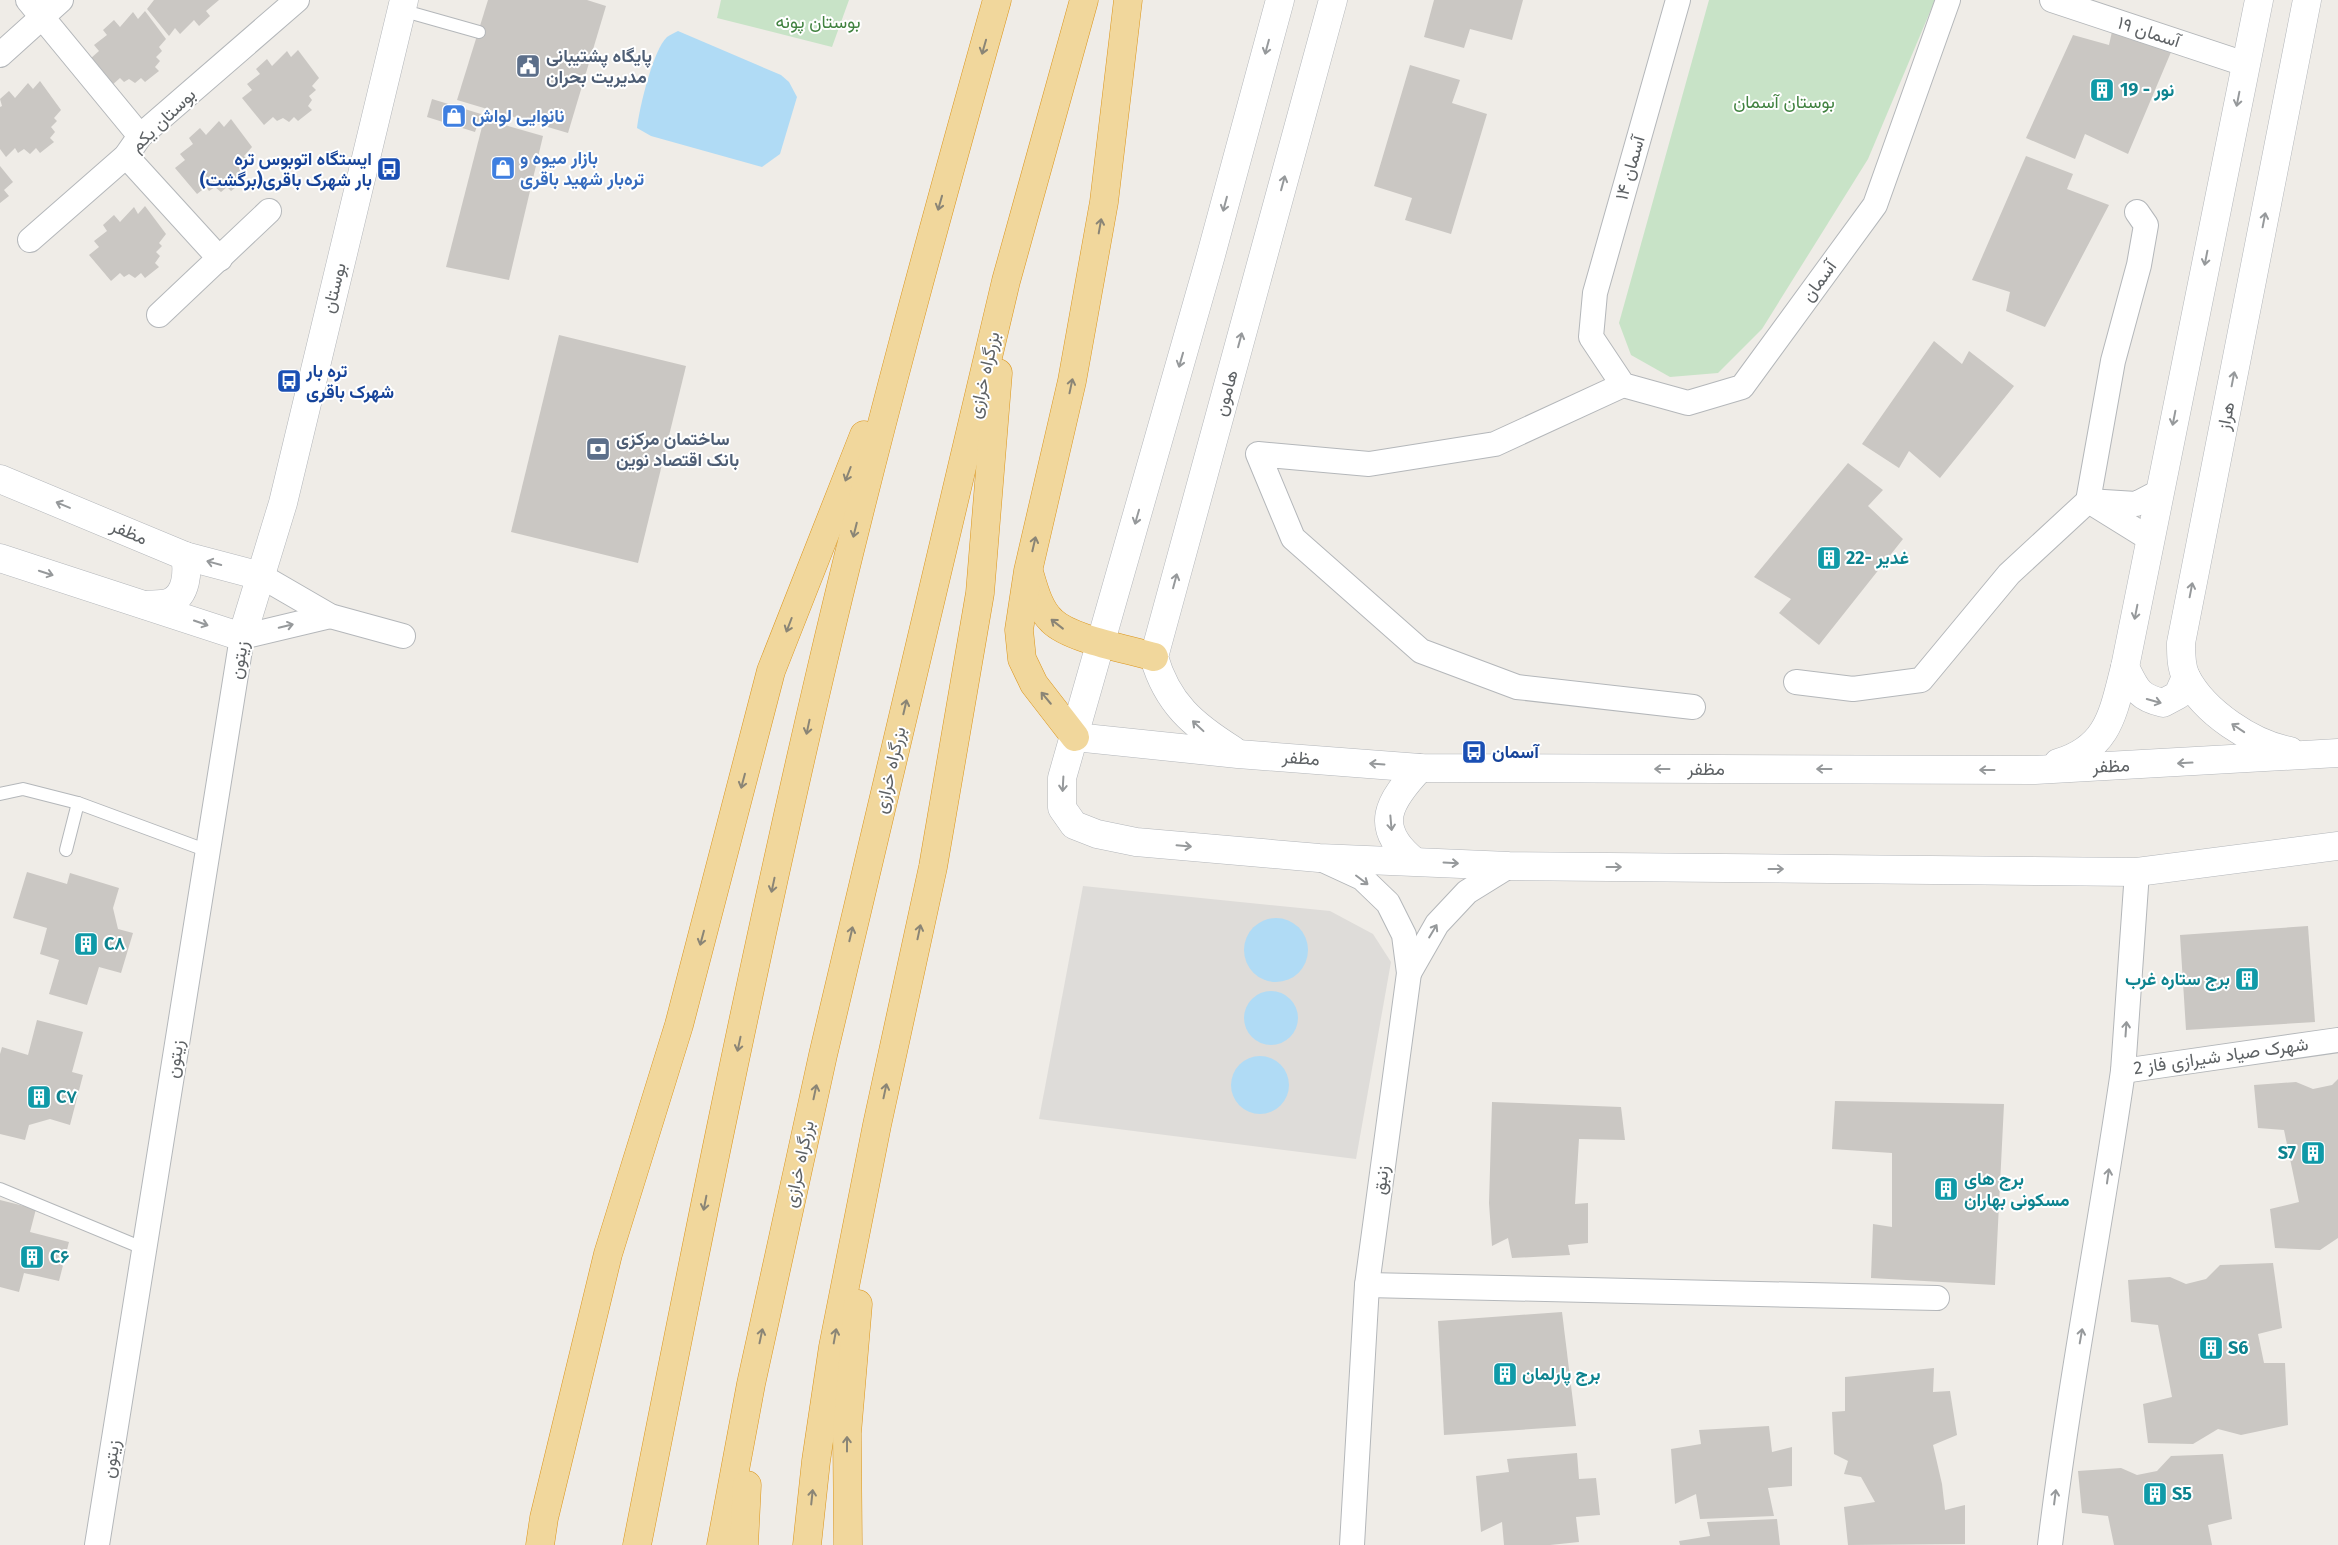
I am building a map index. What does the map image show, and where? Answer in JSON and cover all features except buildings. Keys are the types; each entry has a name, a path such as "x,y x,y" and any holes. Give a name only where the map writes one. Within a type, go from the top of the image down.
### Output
{"highway":[{"path":"636,1545 710,1179 816,688 904,331 997,0"},
{"name":"بزرگراه خرازی","path":"722,1545 751,1384 823,1054 1006,281 1084,0"},
{"path":"1075,737 1034,684 1022,659 1019,630 1028,571 1072,381 1104,202 1128,0"},
{"path":"807,1545 816,1461 833,1347 877,1125 933,867 980,593 1006,281"},
{"path":"540,1545 544,1518 608,1254 679,1025 771,671 904,331"},
{"path":"1028,571 1039,602 1052,621 1070,633 1154,657"},
{"path":"848,1545 848,1423 854,1334 877,1125"},
{"path":"744,1545 751,1384"}],"street":[{"path":"0,55 35,9 61,0"},
{"name":"بوستان یکم","path":"30,240 126,156 140,136 297,0"},
{"path":"1280,0 1211,254 1062,778 1062,808 1074,825 1097,834 1136,842 1319,858 1509,866 2137,872 2338,846"},
{"name":"هامون","path":"1154,657 1333,0"},
{"name":"آسمان ۱۴","path":"1623,385 1591,337 1595,292 1678,0"},
{"name":"آسمان","path":"1623,385 1688,403 1742,387 1875,205 1948,0"},
{"name":"آسمان ۱۹","path":"2052,0 2245,64"},
{"path":"2035,770 2074,758 2092,748 2103,734 2115,706 2125,667 2259,0"},
{"name":"هراز","path":"2307,0 2181,643 2181,661 2186,677 2206,703 2225,720 2272,748 2327,755"},
{"name":"بوستان","path":"261,576 283,503 402,5"},
{"path":"35,9 140,136"},
{"path":"126,156 220,259"},
{"path":"159,314 220,259 269,211"},
{"path":"1796,682 1853,689 1921,680 2009,574 2088,501 2113,361 2139,265 2146,224 2137,212"},
{"path":"1623,385 1495,444 1369,464 1258,454 1293,538 1421,651 1517,687 1693,707"},
{"name":"مظفر","path":"0,479 185,556 261,576"},
{"path":"2088,501 2136,504 2160,492"},
{"path":"2088,501 2150,539"},
{"path":"145,605 170,602 180,593 188,570 185,556"},
{"path":"0,558 242,637 330,616"},
{"path":"261,576 330,616 403,636"},
{"name":"زیتون","path":"97,1545 242,637 261,576"},
{"path":"1154,657 1160,679 1173,700 1201,730 1238,754"},
{"path":"2125,667 2135,687 2147,700 2163,703 2178,695 2186,677"},
{"name":"مظفر","path":"1075,737 1238,754 1420,768 2035,770 2327,755"},
{"path":"1414,861 1397,847 1390,829 1390,810 1396,795 1420,768"},
{"name":"زنبق","path":"1319,858 1362,878 1388,903 1404,935 1409,973 1367,1285 1352,1545"},
{"path":"1409,973 1437,924 1467,892 1509,866"},
{"name":"شهرک صیاد شیرازی فاز 2","path":"2137,872 2123,1070 2338,1040"},
{"path":"2050,1545 2059,1463 2107,1183 2123,1070"},
{"path":"1367,1285 1936,1298"}],"lane":[{"path":"402,5 479,32"},
{"path":"0,794 23,789 78,803 208,851"},
{"path":"66,850 78,803"},
{"path":"0,1189 145,1249"}],"shaded area":[{"path":"1083,886 1330,911 1373,934 1391,962 1356,1159 1039,1119"}],"green space":[{"name":"بوستان پونه","path":"721,0 849,0 832,47 717,18"},
{"name":"بوستان آسمان","path":"1709,0 1935,0 1868,159 1762,329 1718,373 1670,377 1631,355 1619,323"}],"water":[{"path":"678,31 781,75 789,82 797,97 780,154 762,167 651,136 637,128 644,94 657,54 667,37"},
{"path":"1276,918 1294,924 1302,932 1308,950 1302,968 1294,976 1276,982 1258,976 1250,968 1244,950 1250,932 1258,924"},
{"path":"1271,991 1281,993 1290,999 1296,1008 1298,1018 1296,1028 1290,1037 1281,1043 1271,1045 1261,1043 1252,1037 1246,1028 1244,1018 1246,1008 1252,999 1261,993"},
{"path":"1260,1056 1271,1058 1284,1069 1289,1085 1287,1096 1276,1109 1260,1114 1249,1112 1236,1101 1231,1085 1233,1074 1244,1061"}],"place":[{"name":"پایگاه پشتیبانی مدیریت بحران","path":"528,66"},
{"name":"19 - نور","path":"2102,90"},
{"name":"نانوایی لواش","path":"454,116"},
{"name":"بازار میوه و تره‌بار شهید باقری","path":"503,168"},
{"name":"ایستگاه اتوبوس تره بار شهرک باقری(برگشت)","path":"389,169"},
{"name":"تره بار شهرک باقری","path":"289,381"},
{"name":"ساختمان مرکزی بانک اقتصاد نوین","path":"598,449"},
{"name":"22- غدیر","path":"1829,558"},
{"name":"آسمان","path":"1474,752"},
{"name":"C۸","path":"86,944"},
{"name":"برج ستاره غرب","path":"2247,979"},
{"name":"C۷","path":"39,1097"},
{"name":"S7","path":"2313,1153"},
{"name":"برج های مسکونی بهاران","path":"1946,1189"},
{"name":"C۶","path":"32,1257"},
{"name":"S6","path":"2211,1348"},
{"name":"برج پارلمان","path":"1505,1374"},
{"name":"S5","path":"2155,1494"}]}
